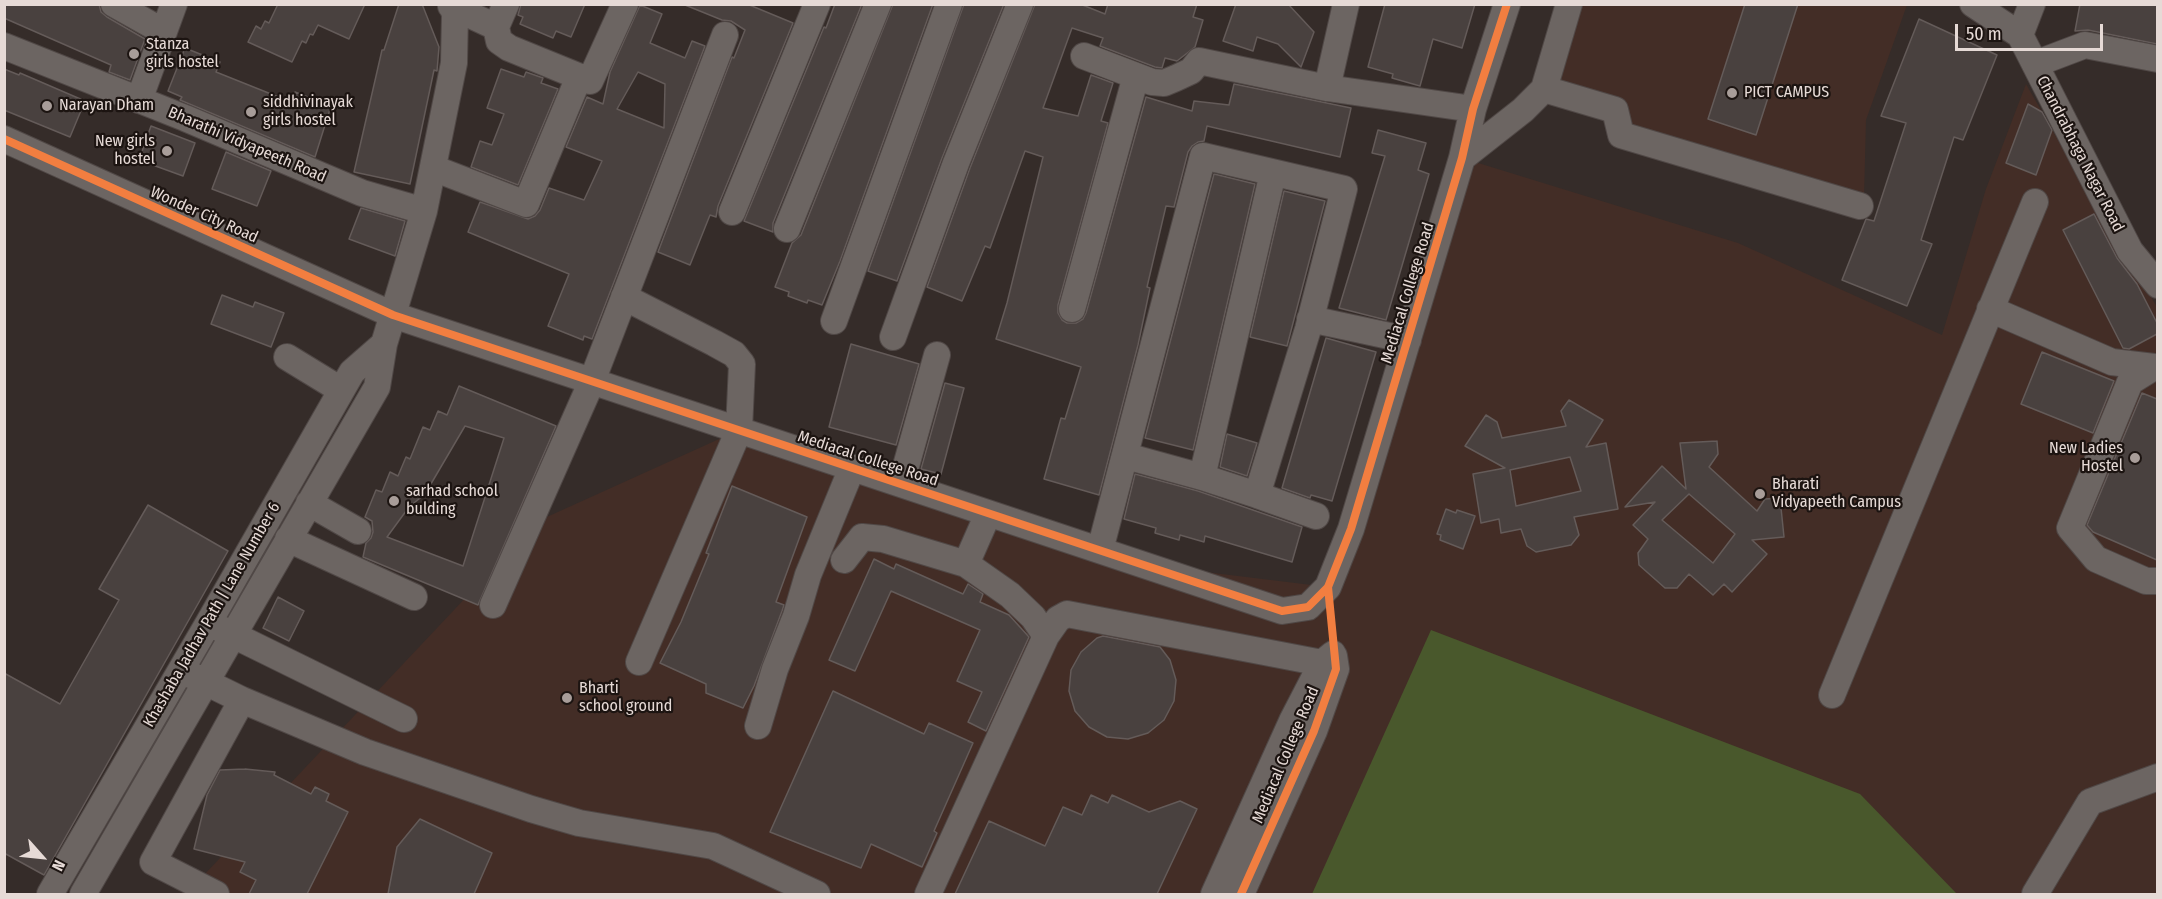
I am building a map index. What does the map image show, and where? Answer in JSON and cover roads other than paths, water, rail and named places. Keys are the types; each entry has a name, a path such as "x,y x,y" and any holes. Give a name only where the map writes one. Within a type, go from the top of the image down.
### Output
{"street":[{"path":"114,4 164,32"},
{"path":"139,100 174,4"},
{"path":"433,168 526,204 584,79 625,4"},
{"path":"732,212 817,4"},
{"path":"787,229 878,4"},
{"path":"834,321 949,4"},
{"path":"893,337 956,164 1020,4"},
{"path":"1327,88 1346,4"},
{"name":"Mediacal College Road","path":"393,315 1282,611 1308,607 1328,587 1351,529 1462,158 1473,109 1507,4"},
{"path":"1462,158 1523,110 1544,89 1569,4"},
{"name":"Chandrabhaga Nagar Road","path":"1973,4 2020,35 2130,251 2157,285"},
{"path":"2020,35 2032,4"},
{"path":"451,5 501,16 500,41 509,48 584,79"},
{"name":"Khashaba Jadhav Path | Lane Number 6","path":"83,894 377,387 384,344 424,211 454,63 455,14 451,5"},
{"path":"493,605 592,381 725,35"},
{"path":"2035,64 2085,45 2157,59"},
{"name":"Bharathi Vidyapeeth Road","path":"4,46 362,193 424,211"},
{"path":"1084,56 1152,82 1164,83 1191,71 1199,61 1327,88 1473,109"},
{"path":"1072,309 1136,76"},
{"path":"1544,89 1615,110 1621,135 1860,206"},
{"name":"Wonder City Road","path":"4,139 393,315"},
{"path":"1100,550 1203,156 1344,189 1309,324 1257,495"},
{"path":"1202,477 1273,173"},
{"path":"1832,695 2035,202"},
{"path":"624,297 734,354 742,364 739,430 639,662"},
{"path":"1990,309 2112,362 2156,368"},
{"path":"1309,324 1406,347"},
{"name":"Khashaba Jadhav Path | Lane Number 6","path":"50,894 209,622 351,372 384,344"},
{"path":"901,484 937,355"},
{"path":"287,357 341,390"},
{"path":"2156,368 2130,382 2070,528 2096,559 2146,581 2157,581"},
{"path":"1126,456 1202,477 1316,516"},
{"path":"758,726 808,575 852,468"},
{"path":"309,503 358,531"},
{"path":"966,564 988,514"},
{"path":"844,560 862,537 883,539 966,564 1010,595 1033,617 1046,636"},
{"path":"288,539 414,597"},
{"path":"928,894 1046,636 1058,619 1067,614 1330,662 1292,721 1214,894"},
{"path":"209,622 232,636 404,719"},
{"name":"Mediacal College Road","path":"1241,894 1314,731 1330,662"},
{"path":"181,670 242,700 365,752 531,809 579,823 712,846 817,894"},
{"path":"216,894 153,862 242,700"},
{"path":"2035,894 2090,802 2157,777"}],"place":[{"name":"Stanza girls hostel","path":"134,54"},
{"name":"PICT CAMPUS","path":"1732,93"},
{"name":"Narayan Dham","path":"47,106"},
{"name":"siddhivinayak girls hostel","path":"251,112"},
{"name":"New girls hostel","path":"167,151"},
{"name":"New Ladies Hostel","path":"2135,458"},
{"name":"Bharati Vidyapeeth Campus","path":"1760,494"},
{"name":"sarhad school bulding","path":"394,501"},
{"name":"Bharti school ground","path":"567,698"}]}
